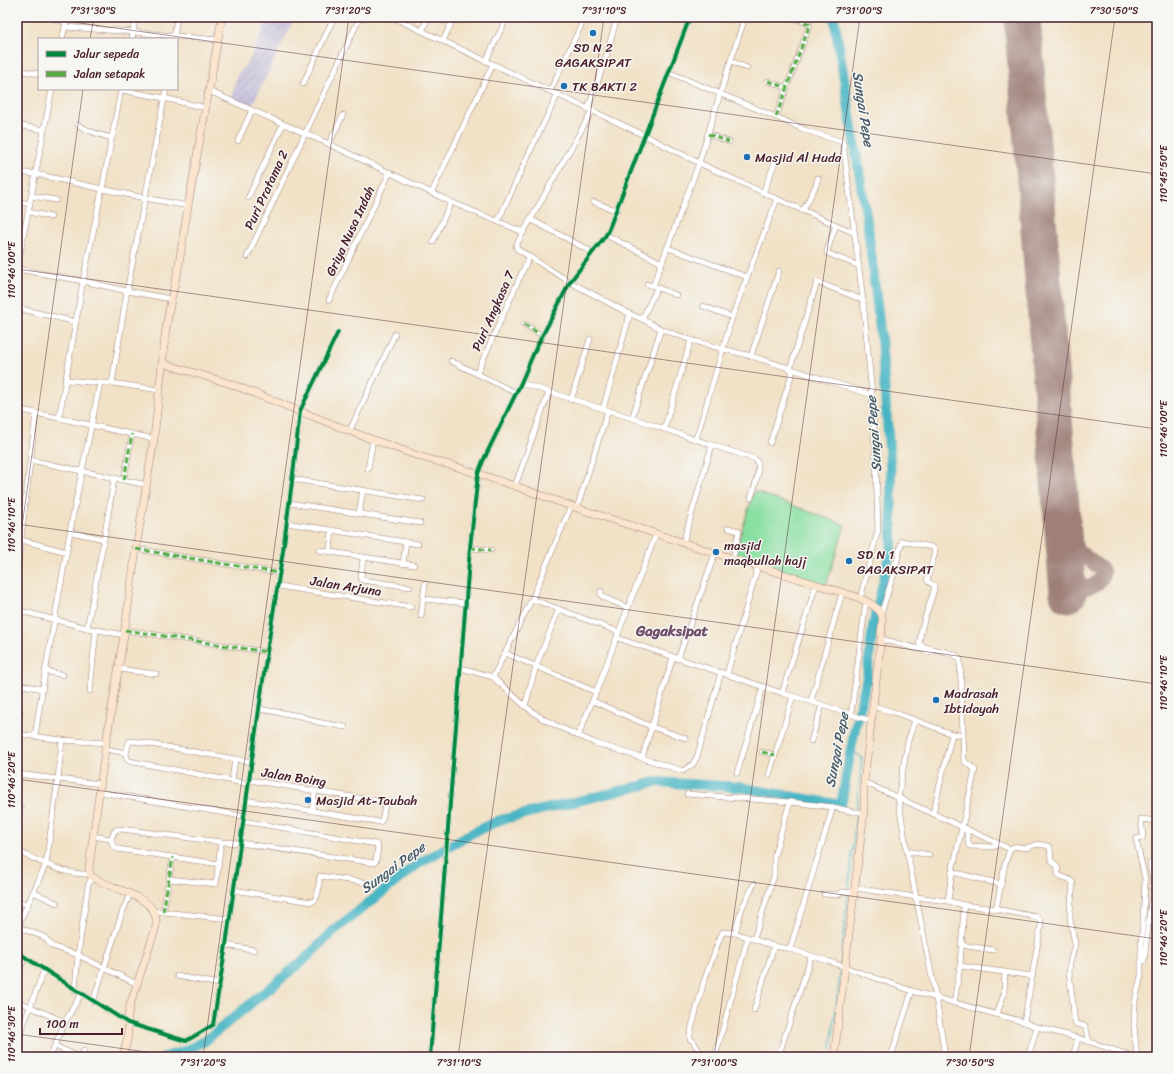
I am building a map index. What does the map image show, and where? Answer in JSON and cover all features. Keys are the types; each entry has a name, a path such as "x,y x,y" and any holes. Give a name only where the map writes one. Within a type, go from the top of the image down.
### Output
{"main road":[{"path":"123,1057 128,1036 128,1016 130,1005 156,927 157,918 154,911 140,900 91,875 89,867 100,784 154,439 171,298 178,270 222,17"},
{"path":"162,363 231,384 373,440 421,457 478,474 683,543 842,593 865,601 880,612 882,618 881,639 873,706 868,720 862,813 851,891 834,1057"}],"street":[{"path":"48,17 66,22 174,38 177,17"},
{"path":"132,38 135,17"},
{"path":"303,84 334,17"},
{"name":"Puri Pratama 2","path":"247,257 360,17"},
{"path":"392,17 399,18 422,31 558,94 763,193 855,233"},
{"path":"422,31 428,17"},
{"path":"443,41 454,17"},
{"path":"486,61 507,17"},
{"path":"550,91 585,17"},
{"path":"617,17 590,110 517,243 517,249 570,282 661,329 691,340 751,356 872,395"},
{"path":"430,1057 470,548 478,474 542,336 570,282 606,235 617,211 644,135 690,17"},
{"path":"642,319 655,287 699,163 745,17"},
{"path":"776,117 810,24 790,17"},
{"path":"62,38 66,22"},
{"path":"178,38 218,40"},
{"path":"731,61 747,68"},
{"path":"432,192 493,64"},
{"path":"17,70 38,74"},
{"path":"668,72 805,130 843,142 863,300 872,395 878,524 865,601 852,714"},
{"path":"768,81 787,88"},
{"path":"52,90 17,270 171,298"},
{"path":"59,418 83,282 121,90 206,108"},
{"path":"112,383 127,291 166,90"},
{"path":"209,91 305,133 452,202 523,232"},
{"path":"498,221 558,94"},
{"path":"238,141 252,110"},
{"path":"329,144 343,115"},
{"path":"248,198 283,124"},
{"path":"17,125 44,130"},
{"path":"78,125 87,131 112,138"},
{"path":"708,134 730,142"},
{"path":"763,193 776,160"},
{"path":"17,172 36,174 188,206"},
{"name":"Griya Nusa Indah","path":"330,300 390,172"},
{"path":"802,211 816,185 818,178"},
{"path":"32,196 56,200"},
{"path":"696,439 732,317 777,199"},
{"path":"17,201 30,204"},
{"path":"433,242 452,202"},
{"path":"594,202 617,211"},
{"path":"28,212 51,217"},
{"path":"530,219 592,252"},
{"path":"836,225 826,251 827,253 859,266"},
{"path":"606,235 662,264"},
{"path":"668,248 747,277"},
{"name":"Puri Angkasa 7","path":"477,373 529,257"},
{"path":"751,356 779,271"},
{"path":"770,443 817,282 863,300"},
{"path":"647,284 676,295"},
{"path":"703,306 732,317"},
{"path":"17,308 76,322"},
{"path":"493,677 532,599 574,507 605,410 630,314"},
{"path":"524,324 542,336"},
{"path":"632,418 661,329"},
{"path":"17,952 128,1023 186,1041 213,1025 226,945 267,652 278,586 300,411 338,332"},
{"path":"350,430 395,334"},
{"path":"571,400 590,339"},
{"path":"664,429 691,340"},
{"path":"451,361 516,393"},
{"path":"65,380 112,383 159,390"},
{"path":"35,736 45,671 100,383"},
{"path":"521,383 755,458 759,466 751,498"},
{"path":"515,486 549,392"},
{"path":"17,409 154,439"},
{"path":"17,571 19,540 36,413"},
{"path":"124,480 132,434"},
{"path":"368,469 373,440"},
{"path":"683,543 712,445"},
{"path":"30,460 147,485"},
{"path":"87,628 114,478"},
{"path":"292,479 423,500"},
{"path":"359,513 363,490"},
{"path":"289,503 420,522"},
{"path":"286,523 418,544"},
{"path":"728,528 739,531 733,558"},
{"path":"330,551 332,530"},
{"path":"71,532 104,539"},
{"path":"578,736 593,701 656,534"},
{"path":"19,540 67,552"},
{"path":"880,612 893,576 902,541 932,547 935,552 927,580 933,584 934,590 922,627 919,644 921,646 959,656 964,760 965,763 973,767 975,770 964,827 952,872 948,901"},
{"path":"403,564 406,542"},
{"path":"470,548 491,550"},
{"path":"136,549 279,573"},
{"path":"319,550 414,565"},
{"path":"642,758 675,658 715,553"},
{"path":"363,558 362,580 410,587"},
{"path":"727,674 758,566"},
{"path":"421,616 425,584"},
{"path":"782,693 816,585"},
{"name":"Jalan Arjuna","path":"278,586 410,607"},
{"path":"601,591 603,597 628,608"},
{"path":"811,701 842,593"},
{"path":"423,599 466,603"},
{"path":"532,599 619,632"},
{"path":"525,706 536,666 559,609"},
{"path":"17,610 87,628 267,652"},
{"path":"90,691 96,629"},
{"path":"617,638 763,687 868,720"},
{"path":"881,639 948,656"},
{"path":"505,653 596,692"},
{"path":"461,668 493,677 525,706 540,717 595,744 680,771 685,770 693,764 698,757 721,672"},
{"path":"119,669 156,674"},
{"path":"45,671 63,675"},
{"path":"17,684 42,689"},
{"path":"737,773 763,687"},
{"path":"769,775 793,696"},
{"path":"593,701 652,727 684,738"},
{"path":"811,742 822,705"},
{"path":"873,706 952,734 962,735"},
{"path":"259,709 302,716 317,722 345,727"},
{"path":"915,720 908,741 898,798 936,998 945,1057"},
{"path":"17,750 19,734 106,746 126,753 129,742 133,741 252,762"},
{"path":"933,813 952,734"},
{"path":"62,740 46,864 17,928 44,937 52,946 78,955 137,984"},
{"path":"762,752 775,755"},
{"name":"Jalan Boing","path":"126,753 129,761 232,780 383,802 385,805 382,820 378,822 312,811"},
{"path":"232,780 236,759"},
{"path":"17,774 100,784"},
{"path":"864,782 1010,849"},
{"path":"246,800 312,811 315,791"},
{"path":"99,792 376,844 378,847 376,861 374,863 240,843 221,842 121,829 114,831 111,839 113,846 118,849 219,864"},
{"path":"687,794 790,802 833,807 862,813"},
{"path":"754,939 774,876 774,856 790,802"},
{"path":"790,949 833,807"},
{"path":"1141,976 1141,944 1145,879 1136,839 1142,838 1144,835 1141,819 1157,821"},
{"path":"964,827 968,846 993,847 997,846 998,843"},
{"path":"93,836 111,839"},
{"path":"170,879 216,884 221,842"},
{"path":"996,909 1005,864 1010,849 1018,846 1024,848 1035,845 1049,846 1051,849 1052,860 1057,865 1058,874 1060,877 1068,878 1073,881 1070,919 1074,944 1069,972 1075,1023 1085,1026 1089,1041"},
{"path":"17,851 62,870 91,875 88,885 78,955 75,990"},
{"path":"907,851 929,855"},
{"path":"164,912 173,857"},
{"path":"703,1057 693,1041 690,1039 690,1034 704,981 723,932 735,933 774,946 790,949 912,991 1089,1041 1136,1057 1134,1026 1135,1001 1141,976 1155,882 1150,864"},
{"path":"952,872 1001,884"},
{"path":"233,890 312,902 317,898 320,876 368,883"},
{"path":"735,933 742,908 754,884"},
{"path":"824,894 838,895 841,892 851,891 916,897 948,901 1037,917 1040,920 1041,925 1024,1022"},
{"path":"33,892 58,903"},
{"path":"93,1002 122,913 130,894"},
{"path":"17,900 28,905"},
{"path":"954,1003 960,966 964,905"},
{"path":"154,911 229,919"},
{"path":"1149,920 1157,922"},
{"path":"715,1057 748,937"},
{"path":"226,945 254,950"},
{"path":"961,945 993,950"},
{"path":"754,1010 774,946"},
{"path":"778,1057 812,956"},
{"path":"17,974 25,958"},
{"path":"960,966 1033,976"},
{"path":"17,1042 44,970"},
{"path":"997,1014 1004,994 1005,972"},
{"path":"177,976 219,984"},
{"path":"891,1057 912,991"},
{"path":"50,1057 65,1022 81,994"},
{"path":"17,1001 65,1022"},
{"path":"1028,1057 1037,1027"},
{"path":"1073,1057 1078,1038"},
{"path":"55,1046 80,1057 84,1050"}],"shaded area":[{"path":"269,17 295,17 251,108 231,100 237,75 249,61"}],"green space":[{"path":"754,491 845,525 826,586 734,556"}],"waterway":[{"name":"Sungai Pepe","path":"164,1057 182,1052 205,1041 304,960 332,932 418,864 468,835 500,820 656,782 738,787 841,805 854,733 867,677 873,626 892,544 892,536 891,475 881,338 868,227 834,17"},
{"path":"841,964 862,758 851,749"},
{"path":"831,1048 841,968"}],"taxiway":[{"path":"1063,527 1071,545 1101,569 1103,573 1099,581 1093,586 1085,587 1077,586 1064,578 1060,570 1060,560 1064,549"}],"runway":[{"path":"1022,17 1068,594"}],"marked path":[{"path":"776,117 810,24 790,17"},
{"path":"768,81 787,88"},
{"path":"708,134 729,142"},
{"path":"524,324 543,336"},
{"path":"124,480 132,434"},
{"path":"470,548 491,550"},
{"path":"136,549 279,573"},
{"path":"125,630 267,652"},
{"path":"762,752 775,755"},
{"path":"163,912 173,857"}],"cycle path":[{"path":"430,1057 470,548 478,474 535,350 570,282 606,235 690,17"},
{"path":"17,952 128,1023 186,1041 213,1025 283,551 300,411 338,332"}],"place":[{"name":"SD N 2 GAGAKSIPAT","path":"593,33"},
{"name":"TK BAKTI 2","path":"564,86"},
{"name":"Masjid Al Huda","path":"747,157"},
{"name":"masjid maqbullah hajj","path":"716,552"},
{"name":"SD N 1 GAGAKSIPAT","path":"849,561"},
{"name":"Madrasah Ibtidayah","path":"936,700"},
{"name":"Masjid At-Taubah","path":"308,800"}],"district":[{"name":"Gagaksipat","path":"672,631"}]}
